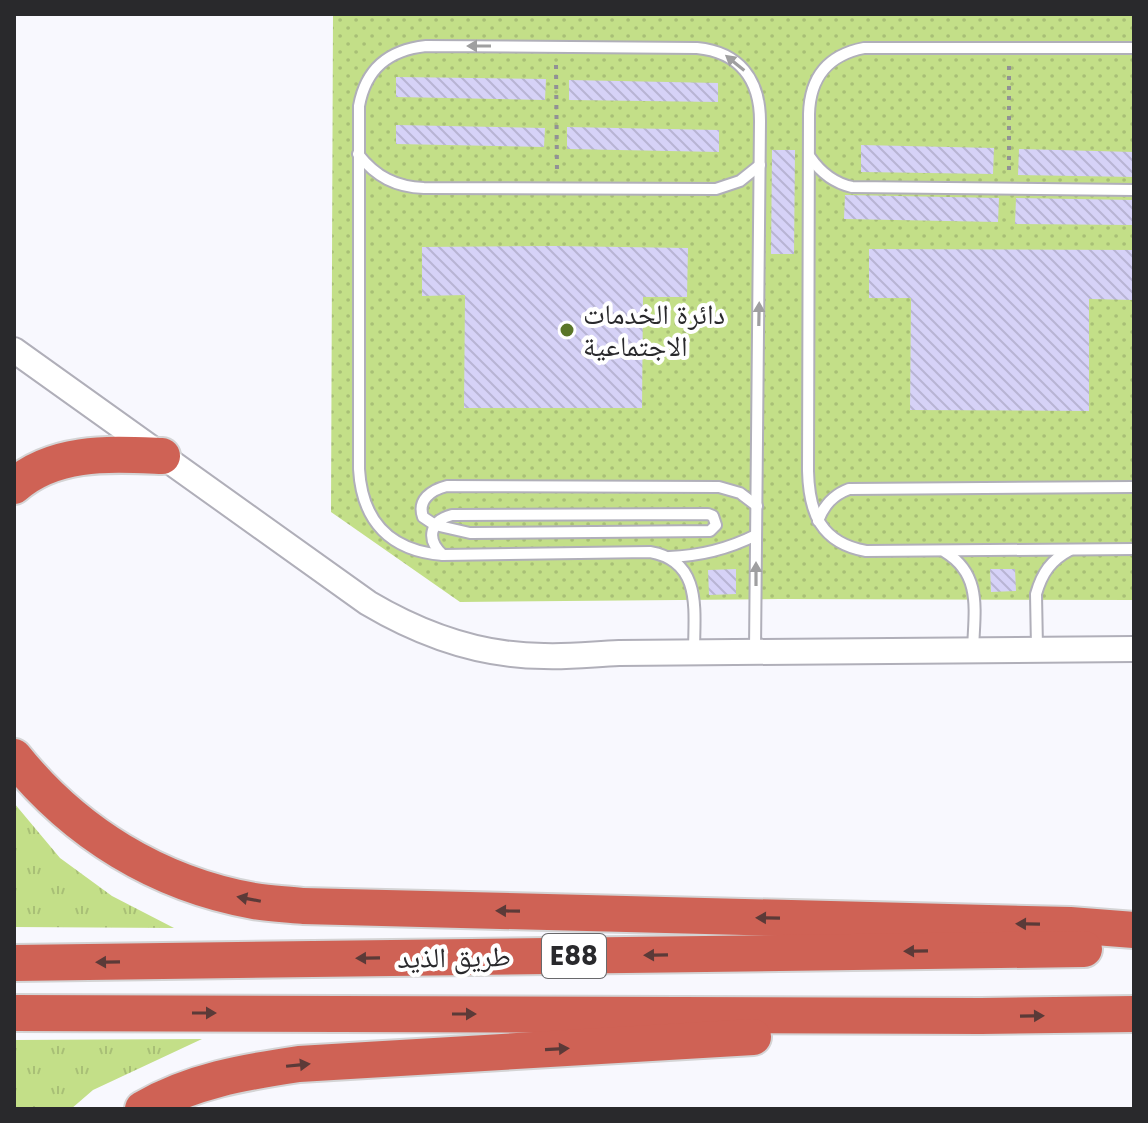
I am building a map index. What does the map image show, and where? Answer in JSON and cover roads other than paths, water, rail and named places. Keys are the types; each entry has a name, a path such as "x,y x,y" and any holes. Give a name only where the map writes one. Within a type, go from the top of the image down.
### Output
{"highway":[{"path":"14,486 49,465 80,456 162,456"},
{"path":"14,757 46,795 82,827 122,853 164,875 209,891 255,901 303,906 1070,925 1134,930"},
{"name":"طريق الذيد","path":"14,963 1134,949"},
{"name":"طريق الذيد","path":"14,1013 1134,1014"},
{"path":"143,1109 196,1085 247,1071 299,1064 721,1039 981,1016"}],"street":[{"path":"14,350 368,603 400,622 470,647 532,656 1134,649"},
{"path":"14,364 36,370 55,381"}],"lane":[{"path":"755,652 760,106 750,77 727,56 712,49 697,48 426,46 393,54 368,78 359,106 360,489 376,523 389,537 405,547 443,555 650,552 669,557 696,556 723,550 756,535"},
{"path":"1134,48 877,47 852,50 839,56 819,75 810,100 808,484 818,521 826,533 851,549 1134,549"},
{"path":"358,154 380,176 409,188 716,189 740,181 760,165"},
{"path":"809,156 823,173 842,185 852,187 1134,190"},
{"path":"443,555 432,538 435,525 445,516 452,515 708,514 713,516 716,525 710,531 457,531 435,525 423,517 423,501 439,488 719,487 740,493 757,506"},
{"path":"818,521 829,501 849,489 1134,487"},
{"path":"1037,650 1038,587 1050,564 1071,549"},
{"path":"943,551 963,566 974,589 973,651"},
{"path":"669,557 684,571 694,594 694,653"}],"place":[{"name":"دائرة الخدمات الاجتماعية","path":"567,330"}]}
